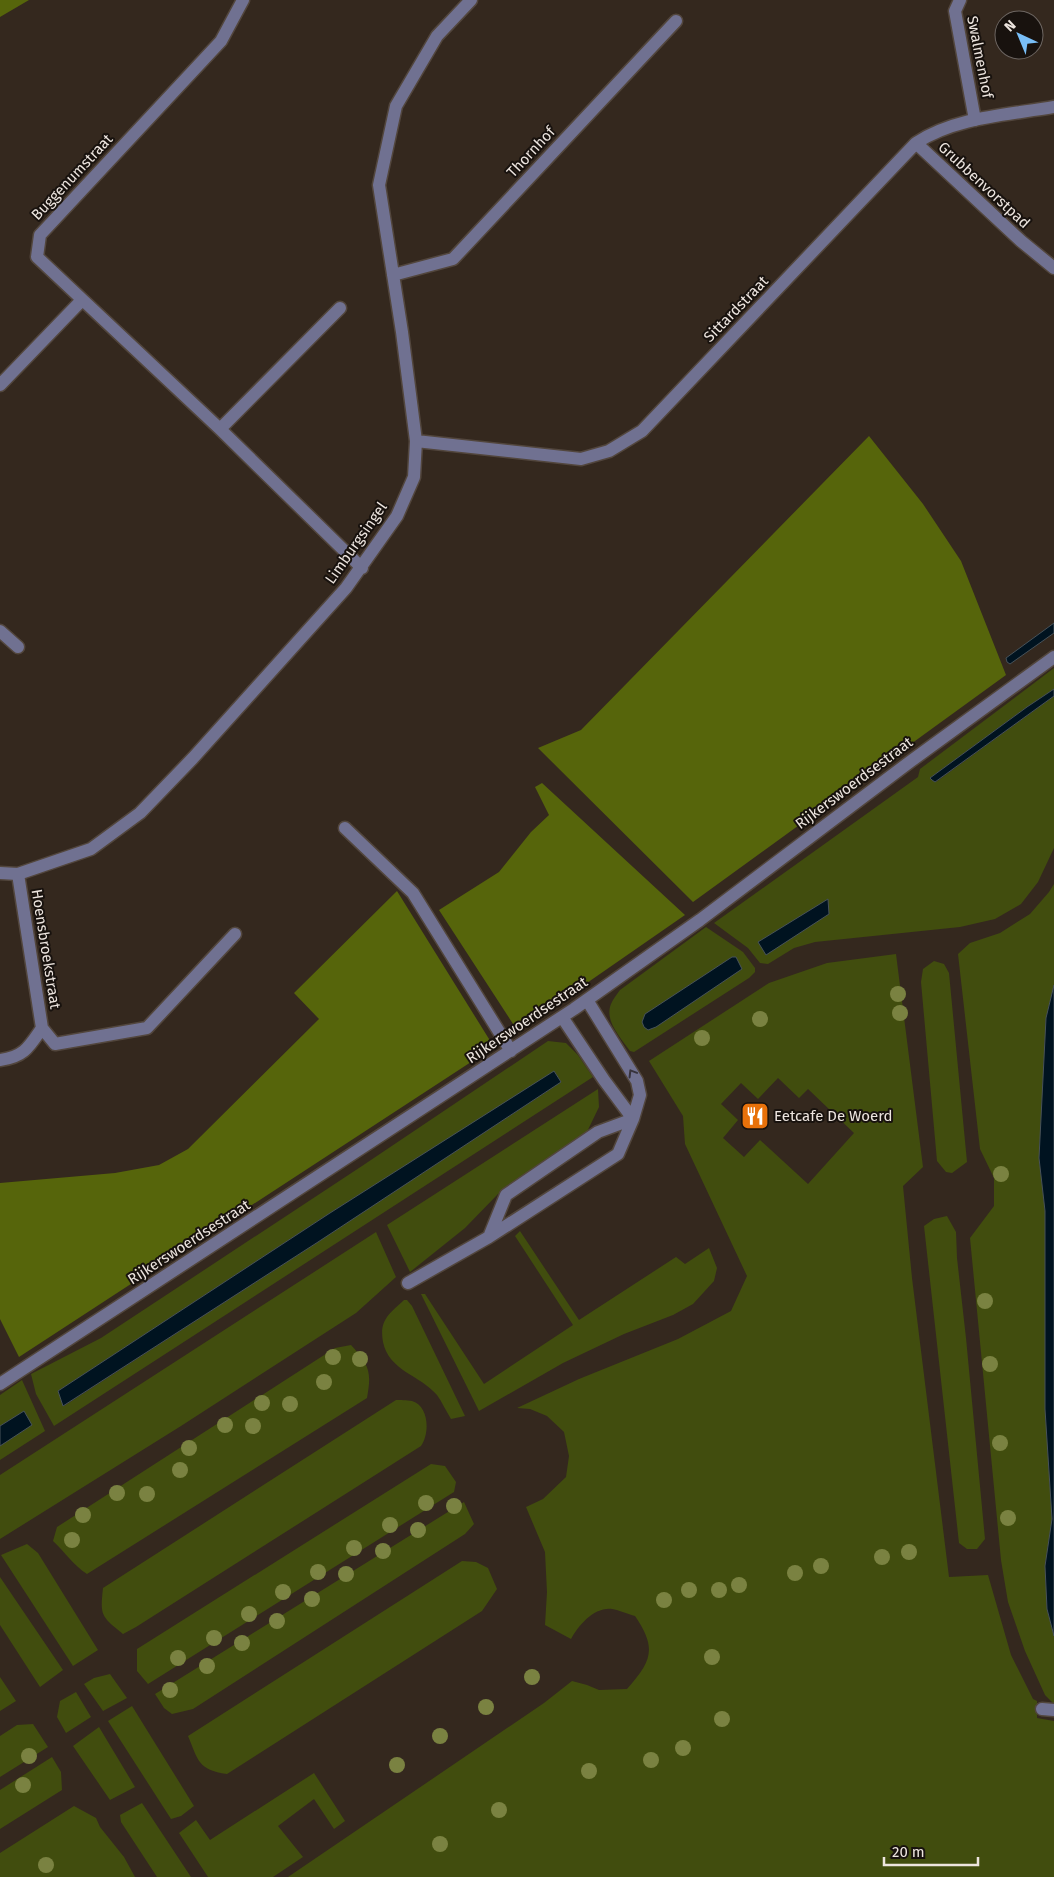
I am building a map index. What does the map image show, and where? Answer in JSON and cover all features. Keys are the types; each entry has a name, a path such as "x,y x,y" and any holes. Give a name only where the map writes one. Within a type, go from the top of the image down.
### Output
{"street":[{"name":"Buggenumstraat","path":"243,0 221,41 40,235 37,257 220,429 362,568"},
{"name":"Limburgsingel","path":"0,873 18,874 91,849 140,813 200,751 346,588 362,568 396,516 414,477 416,441 379,185 396,106 437,36 471,0"},
{"name":"Swalmenhof","path":"960,0 955,11 975,120"},
{"name":"Thornhof","path":"393,275 452,259 676,21"},
{"name":"Sittardstraat","path":"416,441 582,459 609,452 642,431 916,143 941,129 975,120 1054,107"},
{"name":"Grubbenvorstpad","path":"916,143 1020,241 1054,268"},
{"path":"0,384 82,300"},
{"path":"220,429 340,308"},
{"path":"0,631 18,647"},
{"name":"Rijkerswoerdsestraat","path":"0,1384 562,1017 700,920 910,761 1054,657"},
{"path":"345,828 413,893 511,1051"},
{"name":"Hoensbroekstraat","path":"18,874 42,1028 55,1044 147,1028 235,934"},
{"path":"408,1283 489,1237 618,1154 633,1119 640,1095 637,1081 586,1000"},
{"path":"562,1017 604,1080 633,1119"},
{"name":"Hoensbroekstraat","path":"0,1060 14,1058 29,1046 42,1028"},
{"path":"489,1237 506,1195 598,1132 633,1119"}],"green space":[{"path":"0,0 29,0 0,17"},
{"path":"869,436 923,504 961,561 1006,675 693,902 538,748 581,730"},
{"path":"1054,668 1054,689 930,778 936,782 1054,696 1054,848 1038,882 1021,904 995,919 960,927 815,942 794,948 768,964 760,963 748,948 714,923 918,777 920,769"},
{"path":"542,783 685,915 535,1019 528,1026 517,1030 439,910 499,872 531,832 549,815 535,787"},
{"path":"1054,884 1054,985 1046,1018 1039,1158 1045,1211 1045,1409 1052,1519 1045,1566 1047,1609 1054,1636 1054,1704 1045,1695 1025,1651 1008,1602 1001,1560 970,1238 994,1206 994,1178 980,1149 958,954 970,943 1000,933 1030,914"},
{"path":"397,891 494,1047 19,1357 0,1319 0,1183 115,1173 159,1165 188,1149 319,1019 294,993"},
{"path":"706,927 743,952 755,968 755,972 749,978 634,1052 630,1051 618,1035 610,1017 609,1010 614,998 620,990"},
{"path":"896,954 923,1167 903,1186 912,1278 949,1577 988,1575 1011,1655 1033,1699 1037,1701 1037,1718 1054,1721 1054,1877 288,1877 544,1703 572,1681 599,1690 627,1689 642,1670 649,1654 649,1646 647,1637 635,1616 612,1609 599,1611 578,1628 571,1639 545,1625 547,1592 545,1552 526,1507 543,1499 566,1477 569,1456 564,1432 547,1416 530,1409 517,1408 579,1379 678,1339 731,1311 747,1276 685,1144 683,1116 649,1061 769,983 827,963","holes":["778,1078 799,1098 808,1089 854,1133 808,1184 760,1140 744,1157 723,1138 738,1120 721,1104 741,1083 758,1099"]},
{"path":"934,961 944,964 949,973 967,1162 952,1173 946,1172 937,1161 921,982 923,969"},
{"path":"548,1041 566,1043 578,1055 593,1077 54,1426 36,1394 31,1374 101,1338","holes":["555,1072 561,1082 318,1242 64,1406 58,1391 330,1213"]},
{"path":"598,1089 599,1107 584,1138 498,1194 465,1228 410,1272 387,1225"},
{"path":"947,1216 956,1232 985,1539 977,1549 967,1549 959,1543 924,1226 934,1219"},
{"path":"520,1231 579,1320 676,1257 685,1264 709,1248 717,1268 714,1281 693,1304 673,1315 624,1334 563,1363 479,1411 421,1294 425,1294 484,1384 573,1325 515,1236"},
{"path":"376,1232 396,1277 356,1313 181,1426 0,1539 0,1475"},
{"path":"404,1300 407,1300 412,1306 465,1416 451,1419 437,1395 398,1366 386,1352 382,1328 386,1318"},
{"path":"351,1345 368,1369 367,1398 87,1574 73,1563 53,1541 57,1527 335,1348"},
{"path":"22,1380 45,1431 0,1460 0,1446 23,1412 0,1426 0,1395"},
{"path":"396,1400 412,1401 422,1408 427,1427 421,1446 136,1627 123,1634 106,1619 102,1610 103,1588"},
{"path":"431,1464 445,1466 456,1482 454,1492 148,1684 137,1671 137,1649"},
{"path":"464,1502 474,1524 465,1534 193,1709 172,1714 164,1708 155,1694"},
{"path":"27,1544 38,1553 98,1650 73,1666 1,1555"},
{"path":"462,1561 476,1562 488,1568 497,1589 482,1611 227,1774 210,1770 200,1762 188,1736"},
{"path":"0,1577 63,1670 40,1687 0,1625"},
{"path":"110,1674 127,1698 103,1711 84,1684 94,1678"},
{"path":"0,1677 16,1701 0,1711"},
{"path":"76,1692 91,1717 66,1733 57,1717 60,1701"},
{"path":"132,1706 194,1806 181,1816 171,1819 108,1721"},
{"path":"33,1724 48,1747 0,1777 0,1736 17,1725"},
{"path":"99,1727 135,1787 110,1800 73,1746"},
{"path":"52,1757 61,1772 62,1790 0,1829 0,1790"},
{"path":"314,1773 345,1821 334,1829 314,1799 278,1826 303,1857 273,1877 208,1877 179,1833 196,1820 210,1840"},
{"path":"142,1803 191,1877 157,1877 121,1822 120,1815"},
{"path":"74,1806 96,1818 100,1827 124,1857 135,1877 0,1877 0,1853"}],"water":[{"path":"1054,623 1054,633 1010,664 1007,662 1006,658"},
{"path":"1054,689 1054,696 935,782 930,778 1027,707"},
{"path":"828,899 829,914 766,955 758,942"},
{"path":"732,957 736,957 742,969 656,1027 648,1030 644,1027 642,1022 645,1014"},
{"path":"1054,985 1054,1636 1047,1609 1045,1566 1052,1519 1045,1409 1045,1211 1039,1158 1046,1018"},
{"path":"554,1071 561,1082 318,1242 63,1406 58,1391 330,1213"},
{"path":"24,1411 32,1425 0,1446 0,1426"}],"place":[{"name":"Eetcafe De Woerd","path":"755,1116"}]}
